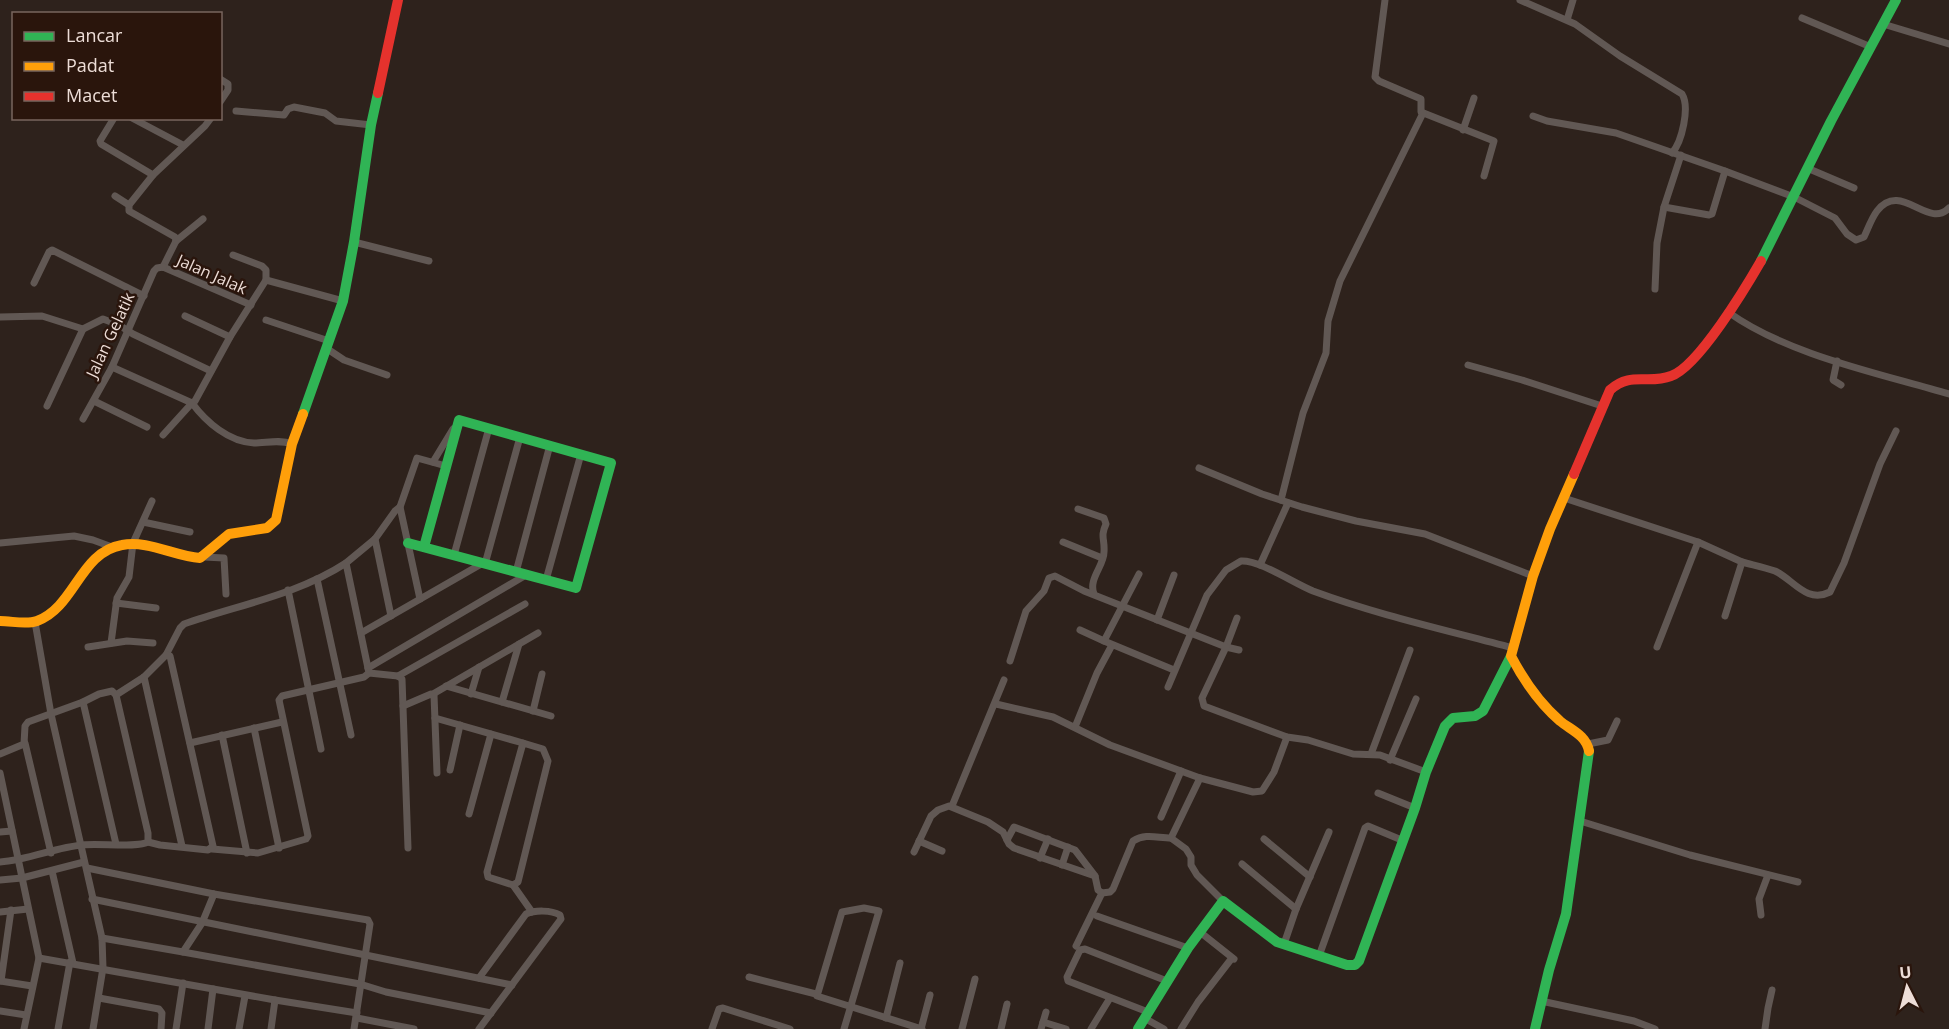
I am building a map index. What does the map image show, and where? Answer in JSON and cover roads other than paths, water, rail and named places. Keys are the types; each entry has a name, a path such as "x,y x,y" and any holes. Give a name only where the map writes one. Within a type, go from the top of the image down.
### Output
{"street":[{"path":"204,557 229,534 267,528 274,524 280,511 292,444 343,301 371,126 398,0"},
{"path":"1385,0 1375,77 1379,81 1421,99 1420,111 1423,113 1494,142 1484,176"},
{"path":"1520,0 1567,20 1682,94 1686,103 1680,144 1672,153"},
{"path":"1567,20 1573,0"},
{"path":"1102,893 1113,890 1133,841 1140,837 1151,836 1171,838 1186,849 1197,875 1223,901 1264,933 1284,944 1347,965 1355,965 1359,961 1404,842 1426,772 1445,726 1453,718 1475,716 1483,711 1512,652 1533,576 1610,390 1624,379 1662,380 1680,372 1713,333 1770,246 1807,168 1896,0"},
{"path":"1802,18 1870,46"},
{"path":"1883,24 1949,44"},
{"path":"222,80 228,84 228,87 222,98"},
{"path":"1463,130 1474,98"},
{"path":"236,111 284,115 288,109 294,107 325,113 336,122 371,126"},
{"path":"1260,565 1285,501 1304,413 1326,353 1328,321 1340,281 1423,113"},
{"path":"1533,116 1547,121 1616,133 1794,197 1835,218 1847,234 1857,240 1864,237 1877,211 1890,203 1910,202 1919,209 1938,214 1944,213 1949,208"},
{"path":"113,120 100,142 153,175"},
{"path":"136,120 183,145"},
{"path":"203,219 176,241 172,234 129,211 129,205 153,175 210,120"},
{"path":"1655,289 1657,243 1664,207 1681,155"},
{"path":"1807,168 1854,188"},
{"path":"1664,207 1712,214 1725,171"},
{"path":"115,196 129,205"},
{"name":"Jalan Gelatik","path":"83,418 112,367 154,271 163,267 176,241"},
{"path":"354,242 429,261"},
{"path":"34,283 52,250 144,296"},
{"path":"163,435 195,400 230,337 266,280 266,270 262,266 233,255"},
{"name":"Jalan Jalak","path":"163,267 251,305"},
{"path":"266,280 343,301"},
{"path":"1728,312 1763,334 1838,362 1949,394"},
{"path":"0,317 42,316 83,329 106,319 211,371"},
{"path":"185,316 230,337"},
{"path":"266,320 328,344 344,360 387,375"},
{"path":"47,406 83,329"},
{"path":"1838,362 1833,380 1841,385"},
{"path":"1467,365 1602,406"},
{"path":"112,367 192,403 209,422 233,437 253,443 279,441 292,444"},
{"path":"94,401 147,427"},
{"path":"408,543 576,588 611,463 459,420"},
{"path":"433,462 459,420"},
{"path":"424,547 459,420"},
{"path":"454,555 489,428"},
{"path":"1564,498 1698,542 1742,561 1776,572 1807,593 1826,594 1830,592 1844,563 1880,464 1896,431"},
{"path":"361,633 484,563 520,437"},
{"path":"0,862 18,862 81,846 116,844 135,846 148,842 208,850 258,853 306,839 308,831 282,722 279,697 364,677 521,573 550,446"},
{"path":"546,580 581,454"},
{"path":"420,599 400,507 417,458 446,466"},
{"path":"1199,468 1240,486 1285,501 1356,521 1425,534 1533,576"},
{"path":"111,643 116,603 129,577 133,543 152,501"},
{"path":"116,695 144,677 166,655 184,624 256,603 317,579 346,563 375,539 400,507"},
{"path":"1078,509 1104,518 1106,524 1102,532 1105,553 1093,580 1094,594"},
{"path":"143,522 190,532"},
{"path":"0,543 74,536 112,547"},
{"path":"375,539 391,616"},
{"path":"1063,542 1102,558"},
{"path":"1657,647 1698,542"},
{"path":"0,621 34,622 52,612 95,559 112,547 133,543 146,544 195,558 224,558 226,594"},
{"path":"1168,687 1207,595 1226,570 1241,561 1260,565 1286,580 1339,599 1512,652"},
{"path":"1725,615 1742,561"},
{"path":"346,563 371,671"},
{"path":"1075,727 1123,606 1139,574"},
{"path":"1157,620 1174,575"},
{"path":"1010,661 1026,611 1044,591 1049,579 1055,576 1191,634 1239,650"},
{"path":"317,579 351,735"},
{"path":"288,590 321,749"},
{"path":"116,603 156,608"},
{"path":"371,671 398,676 525,604"},
{"path":"1237,618 1203,696 1202,704 1287,737 1308,740 1353,754 1371,754 1426,772"},
{"path":"34,622 51,714 102,938 103,968 93,1029"},
{"path":"1080,630 1174,670"},
{"path":"403,706 433,694 538,633"},
{"path":"88,648 127,641 153,643"},
{"path":"502,702 519,644"},
{"path":"1371,754 1410,650"},
{"path":"1512,652 1521,677 1539,701 1559,720 1582,736 1588,744 1590,755 1566,914 1535,1029"},
{"path":"166,655 171,657 212,849"},
{"path":"471,694 479,667"},
{"path":"532,711 542,674"},
{"path":"398,676 402,680 408,848"},
{"path":"144,677 182,846"},
{"path":"952,806 1004,680"},
{"path":"446,686 551,716"},
{"path":"51,852 25,743 26,723 112,691 116,695 148,842"},
{"path":"433,694 437,773"},
{"path":"1390,760 1416,699"},
{"path":"83,702 116,844"},
{"path":"996,704 1053,717 1110,745 1200,778 1253,792 1262,791 1275,772 1287,737"},
{"path":"435,718 543,750 548,761 518,882 513,885"},
{"path":"1588,744 1608,740 1617,721"},
{"path":"190,743 282,722"},
{"path":"450,770 460,725"},
{"path":"254,728 279,848"},
{"path":"470,814 491,734"},
{"path":"222,735 247,853"},
{"path":"0,754 25,743"},
{"path":"523,743 487,872 488,877 513,885 532,912"},
{"path":"1161,817 1181,771"},
{"path":"0,773 39,958 24,1029"},
{"path":"1171,838 1200,778"},
{"path":"1378,793 1415,808"},
{"path":"914,852 934,812 952,806 988,822 1003,832 1014,848 1095,876"},
{"path":"1580,821 1690,855 1797,882"},
{"path":"1319,956 1365,828 1368,826 1404,842"},
{"path":"1007,840 1014,827 1068,847 1081,856 1095,876 1098,890 1102,893"},
{"path":"0,832 12,831"},
{"path":"1284,944 1296,909 1329,832"},
{"path":"1040,858 1048,839"},
{"path":"1264,839 1310,876"},
{"path":"919,841 942,851"},
{"path":"1062,865 1068,847"},
{"path":"0,880 85,863 214,894 367,919 370,924 354,1029"},
{"path":"1242,864 1296,909"},
{"path":"52,871 71,962 57,1029"},
{"path":"1761,915 1759,899 1768,875"},
{"path":"1076,946 1102,893"},
{"path":"183,952 202,923 214,894"},
{"path":"92,899 512,985"},
{"path":"1138,1029 1188,948 1223,901"},
{"path":"816,994 843,912 864,908 879,911 844,1029"},
{"path":"0,912 28,909"},
{"path":"11,910 1,981 32,986"},
{"path":"479,978 523,916 532,912 560,915 561,919 479,1029"},
{"path":"1098,916 1188,948"},
{"path":"1181,1029 1198,1002 1233,958 1200,932"},
{"path":"102,938 360,984 386,992 490,1012"},
{"path":"1164,1029 1146,1015 1067,980 1067,977 1081,949 1085,949 1167,981"},
{"path":"39,958 275,1000 414,1029"},
{"path":"886,1018 900,963"},
{"path":"749,977 816,994 818,997 851,1008 922,1029 930,994"},
{"path":"962,1029 975,979"},
{"path":"176,1029 183,983"},
{"path":"208,1029 213,989"},
{"path":"1766,1029 1772,990"},
{"path":"239,1029 245,996"},
{"path":"99,998 159,1009 162,1013 161,1029"},
{"path":"1091,1029 1110,998"},
{"path":"271,1029 275,1000"},
{"path":"1541,1001 1634,1021 1655,1029"},
{"path":"1001,1029 1007,1005"},
{"path":"712,1029 719,1009 723,1008 790,1029"},
{"path":"0,1011 26,1015"},
{"path":"1046,1012 1042,1025 1066,1029"}]}
